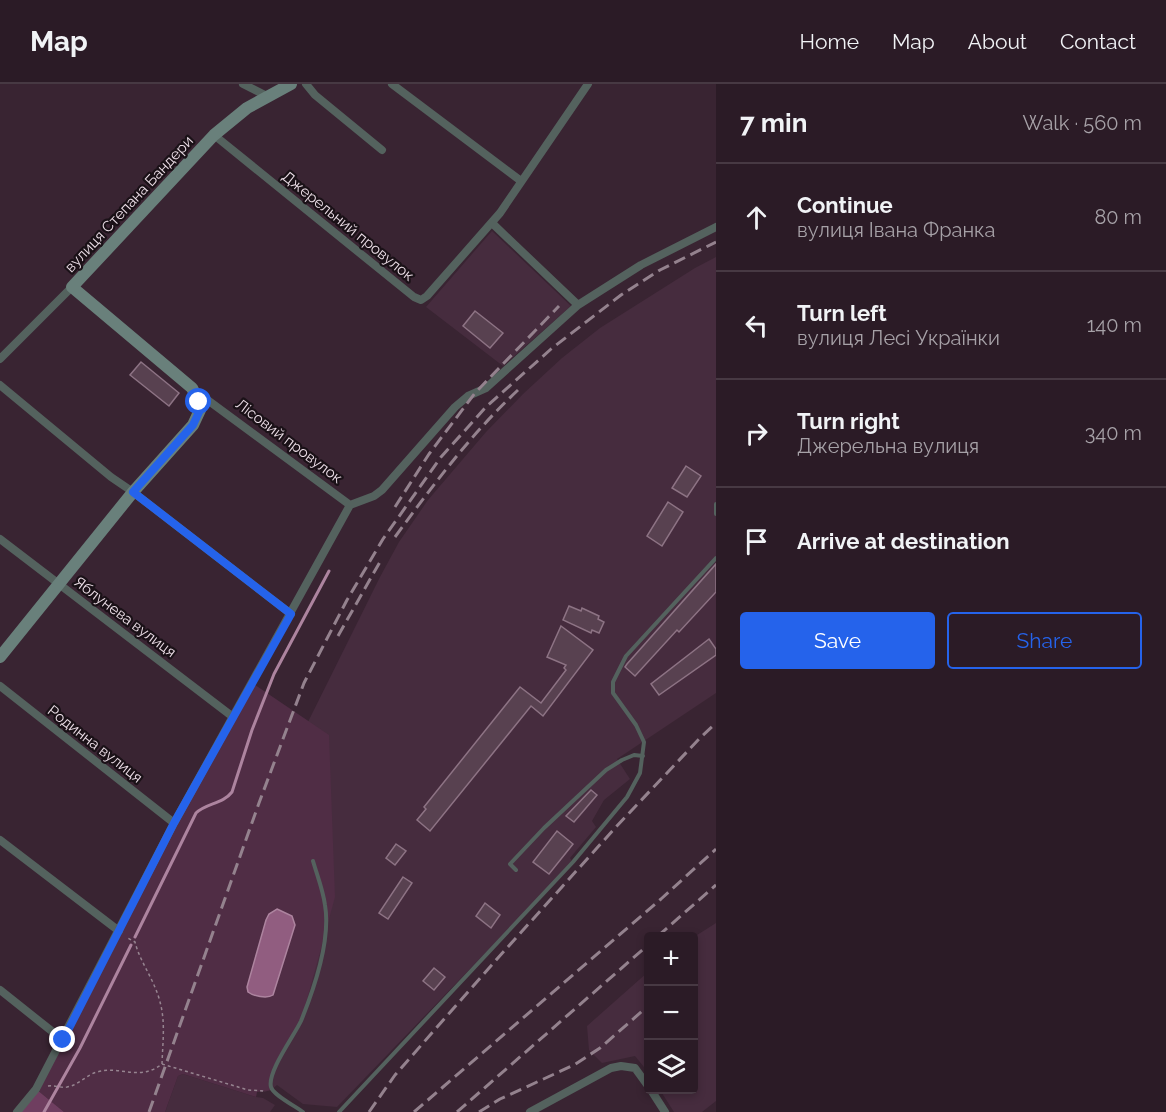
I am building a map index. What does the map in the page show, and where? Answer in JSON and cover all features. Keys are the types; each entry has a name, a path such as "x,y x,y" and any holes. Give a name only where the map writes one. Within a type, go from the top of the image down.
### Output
{"street":[{"path":"243,84 267,96"},
{"name":"вулиця Степана Бандери","path":"0,359 72,287 214,135 247,108 291,84"},
{"path":"306,84 382,150"},
{"path":"392,84 521,181"},
{"name":"Джерельний провулок","path":"214,135 417,300 427,296 492,223 588,84"},
{"path":"492,223 578,305"},
{"path":"17,1112 36,1089 63,1040 174,823 350,505 374,496 382,490 455,407 468,396 486,388 578,305 641,265 716,227"},
{"name":"Лісовий провулок","path":"72,287 192,387 350,505"},
{"path":"0,385 111,477 291,614"},
{"path":"0,657 133,492 197,418 200,410 199,402 192,387"},
{"name":"Яблунева вулиця","path":"0,539 233,717"},
{"name":"Родинна вулиця","path":"0,686 174,823"},
{"path":"0,840 119,931"},
{"path":"0,990 63,1040"},
{"path":"530,1112 610,1068 629,1066 635,1068 644,1079"},
{"path":"654,1094 665,1112"}],"lane":[{"path":"716,504 716,514"},
{"path":"339,1112 580,853 636,784 644,742 613,693 613,682 626,656 716,558"},
{"path":"516,870 510,864 544,828 606,770 634,755 643,756"},
{"path":"303,1112 271,1090 271,1081 303,1014 320,963 325,938 325,905 313,861"}],"path":[{"path":"57,1086 78,1083 98,1071 143,1072 156,1069 162,1064 165,1031 161,1004 138,954 135,942 119,931"},
{"path":"162,1064 256,1092 271,1090"}],"shaded area":[{"path":"492,231 571,306 503,366 426,307"},
{"path":"716,257 716,693 617,759 630,779 604,800 592,821 596,827 570,858 573,862 337,1107 303,1104 277,1085 264,1092 305,728 380,577 399,542 428,500 486,432 523,394 562,358 600,328"},
{"path":"252,683 329,735 335,897 303,1014 274,1071 271,1090 257,1092 256,1097 183,1074 178,1076 165,1112 64,1112 36,1089"},
{"path":"277,909 292,916 295,925 273,995 257,996 248,992 247,987 266,920 269,914"},
{"path":"716,923 716,1101 702,1112 674,1112 663,1094 698,1094 698,934"},
{"path":"644,976 644,1067 635,1056 602,1063 589,1050 587,1026"},
{"path":"183,1074 263,1098 275,1105 270,1112 165,1112 178,1076"},
{"path":"36,1089 64,1112 17,1112"}],"building":[{"path":"475,311 503,333 490,348 463,326"},
{"path":"141,362 179,393 169,406 130,375"},
{"path":"686,466 701,476 687,497 672,488"},
{"path":"668,502 683,512 662,546 647,536"},
{"path":"716,564 716,592 635,676 625,667 627,664"},
{"path":"569,606 581,611 582,608 599,616 598,619 604,622 599,633 592,630 591,633 563,620"},
{"path":"561,626 593,650 543,716 531,706 430,831 417,820 426,809 424,807 520,687 541,703 566,670 564,668 566,665 547,657"},
{"path":"709,639 716,649 716,655 659,695 651,684"},
{"path":"591,790 597,795 574,822 566,816"},
{"path":"557,831 573,844 549,874 533,862"},
{"path":"396,844 406,851 395,865 386,858"},
{"path":"403,877 412,883 388,919 379,913"},
{"path":"485,903 500,915 491,928 476,916"},
{"path":"434,968 445,977 434,990 423,981"}],"waterway":[{"path":"135,937 196,813 224,799 232,792 252,730 274,674 329,571"},
{"path":"44,1112 80,1048 131,945"}],"railway":[{"path":"149,1112 304,683 347,600 383,539 441,457 486,407 551,349 621,295 660,270 716,242"},
{"path":"395,507 429,454 475,393 559,306"},
{"path":"395,537 468,442 518,390"},
{"path":"338,636 381,560"},
{"path":"369,1112 395,1075 497,959 615,828 716,723"},
{"path":"414,1112 716,849"},
{"path":"663,932 716,885"},
{"path":"457,1112 644,948"},
{"path":"479,1112 500,1099 574,1065 600,1048 644,1010"}],"route":[{"path":"63,1040 174,823 291,614 133,492 193,425 200,410 199,402"}]}
